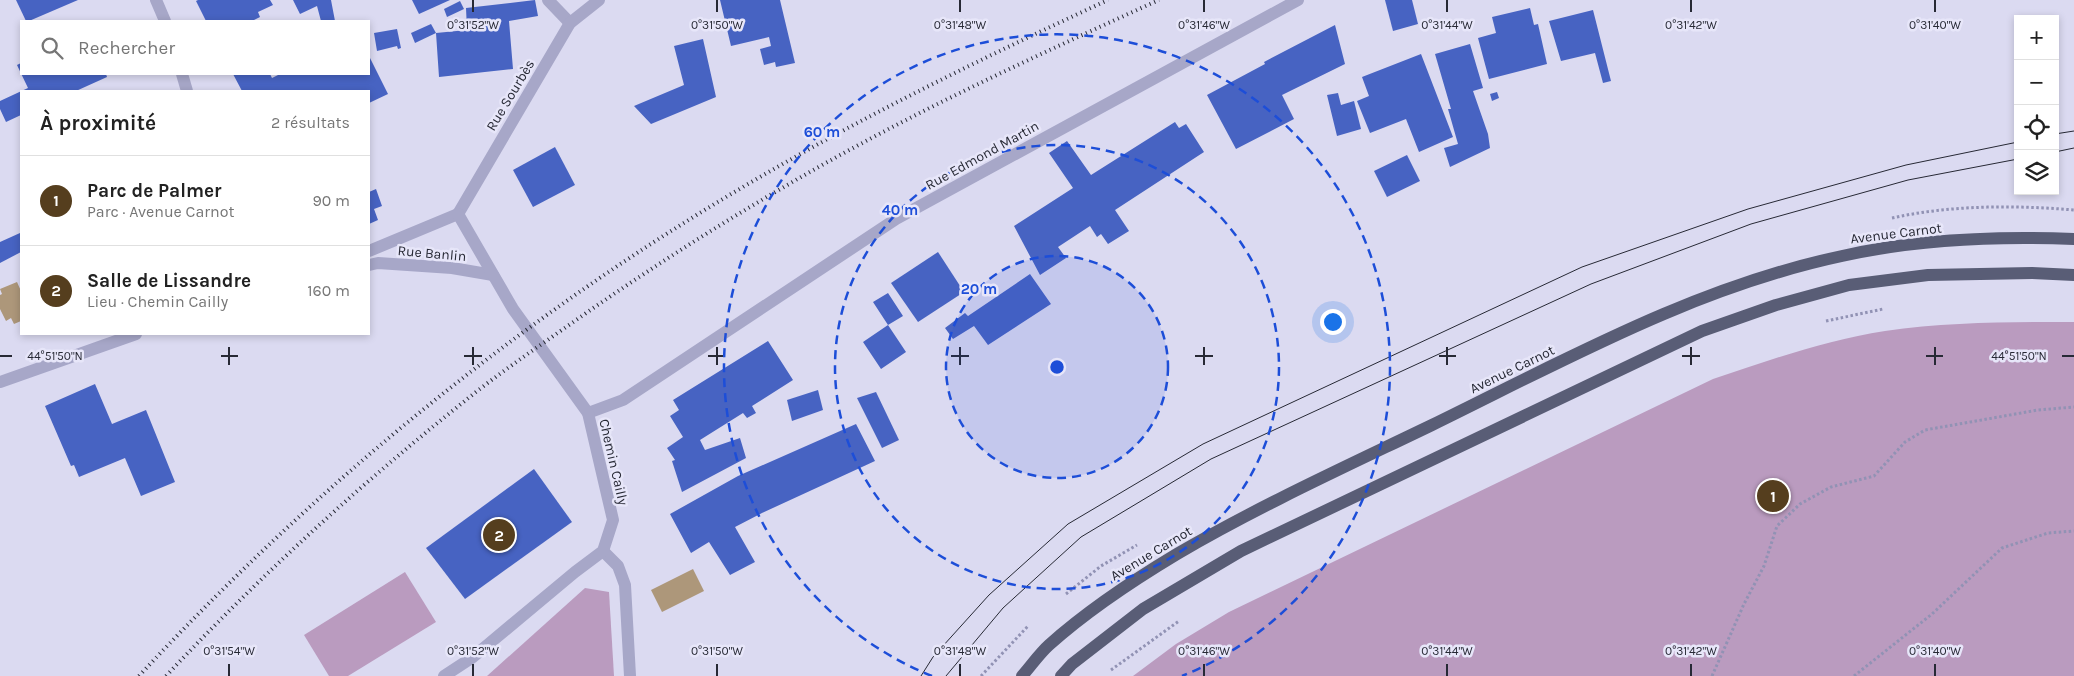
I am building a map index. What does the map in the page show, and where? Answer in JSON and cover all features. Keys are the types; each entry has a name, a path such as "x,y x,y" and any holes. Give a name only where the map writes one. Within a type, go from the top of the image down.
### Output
{"main road":[{"name":"Avenue Carnot","path":"1022,676 1048,646 1120,588 1230,523 1612,337 1693,301 1764,276 1851,254 1924,242 2027,237 2074,239"},
{"path":"1060,676 1072,664 1144,609 1241,551 1702,331 1776,305 1849,285 1928,275 2032,273 2074,275"}],"street":[{"path":"156,0 165,20"},
{"path":"548,0 570,23"},
{"name":"Rue Sourbès","path":"458,214 570,23 599,0"},
{"name":"Rue Edmond Martin","path":"588,413 624,400 896,219 1298,0"},
{"path":"182,75 187,90"},
{"name":"Chemin Cailly","path":"458,214 513,309 588,413 612,520 603,551"},
{"name":"Rue Banlin","path":"370,251 458,214"},
{"name":"Rue Banlin","path":"370,265 452,268 493,275"},
{"path":"0,382 133,335"},
{"path":"444,676 473,657 603,551 618,566 625,585 630,676"}],"path":[{"path":"1820,322 1886,309"},
{"path":"1712,676 1744,604 1764,566 1778,526 1800,504 1831,487 1874,476 1905,442 1925,430 2038,410 2074,407"},
{"path":"1854,676 1932,614 2002,548 2048,533 2074,531"},
{"path":"1110,670 1180,620"}],"shaded area":[{"path":"17,282 20,289 20,321 14,324 11,318 6,321 0,309 0,295 2,294 0,289"},
{"path":"2074,322 2074,676 1133,676 1176,644 1229,612 1713,379 1820,345 1885,331 1956,324"},
{"path":"693,569 704,591 662,612 651,590"},
{"path":"405,572 436,622 348,676 329,676 304,635"},
{"path":"585,588 609,592 614,676 487,676"}],"building":[{"path":"16,0 78,0 31,20 26,20"},
{"path":"270,0 273,5 258,12 260,17 254,20 206,20 196,1"},
{"path":"293,0 331,0 335,20 321,20 317,6 300,14"},
{"path":"412,0 450,0 419,14"},
{"path":"535,0 538,16 509,21 513,69 439,77 436,33 467,30 466,8"},
{"path":"720,0 780,0 795,63 776,67 775,62 764,65 760,49 771,46 769,37 731,46"},
{"path":"1385,0 1412,0 1418,24 1393,31"},
{"path":"460,1 464,9 447,17 444,9"},
{"path":"1530,8 1534,25 1538,24 1547,64 1489,79 1478,38 1496,33 1492,17"},
{"path":"1593,10 1611,81 1603,83 1595,53 1561,61 1549,21"},
{"path":"431,24 436,33 415,43 411,33"},
{"path":"1335,25 1345,64 1282,95 1294,119 1236,149 1207,95 1265,64 1264,62"},
{"path":"397,29 401,48 398,49 397,46 377,51 374,33"},
{"path":"703,39 716,97 651,124 634,106 684,85 674,46"},
{"path":"1470,44 1483,88 1473,91 1488,134 1490,148 1450,167 1444,148 1458,144 1448,109 1451,109 1435,54"},
{"path":"1421,54 1453,137 1419,152 1406,119 1370,133 1357,101 1369,96 1362,77"},
{"path":"370,58 388,94 370,103 370,90 241,90 234,75 270,75 272,78 278,75 370,75"},
{"path":"22,75 106,75 107,77 78,90 24,90 28,88"},
{"path":"20,91 20,115 6,122 0,109 0,101"},
{"path":"1497,92 1499,98 1492,101 1490,94"},
{"path":"1338,93 1341,105 1354,101 1361,129 1337,136 1327,95"},
{"path":"1175,122 1179,128 1186,124 1204,152 1115,210 1129,231 1108,244 1101,234 1097,237 1090,226 1058,247 1066,258 1040,275 1014,226 1073,188 1049,153 1067,141 1091,175"},
{"path":"555,147 575,185 533,207 513,170"},
{"path":"1407,155 1420,181 1387,197 1374,171"},
{"path":"376,189 382,206 374,209 378,220 370,224 370,192"},
{"path":"20,233 20,253 0,263 0,242"},
{"path":"938,252 964,292 918,322 891,283"},
{"path":"1030,274 1051,304 988,345 974,326 953,339 945,328 965,313 968,316"},
{"path":"888,293 903,316 888,325 873,302"},
{"path":"888,325 906,352 881,369 863,342"},
{"path":"768,341 793,380 752,406 756,413 747,418 743,413 700,440 705,450 740,438 746,458 682,492 672,461 675,460 667,448 683,437 670,416 679,410 673,400"},
{"path":"95,384 112,424 146,410 175,482 141,496 125,458 79,477 74,465 71,466 45,406"},
{"path":"818,390 823,410 792,421 787,400"},
{"path":"876,392 899,440 882,448 857,398"},
{"path":"856,424 875,461 735,527 755,562 730,575 709,542 691,553 670,514 738,476"},
{"path":"534,469 572,522 465,599 426,548"}],"tram line":[{"path":"2059,133 2074,131"},
{"path":"921,676 933,657 989,595 1068,524 1203,444 1582,267 1748,209 1906,165 2014,143"},
{"path":"2059,151 2074,148"},
{"path":"946,676 1003,608 1081,537 1211,459 1591,284 1751,224 1908,180 2014,160"}],"railway":[{"path":"139,676 266,547 333,486 472,371 619,265 695,216 795,157 950,75 1108,0"},
{"path":"166,676 272,569 384,468 487,384 623,288 761,201 879,134 1018,65 1159,0"}],"place":[{"name":"Parc de Palmer","path":"1773,496"},
{"name":"Salle de Lissandre","path":"499,535"}]}
